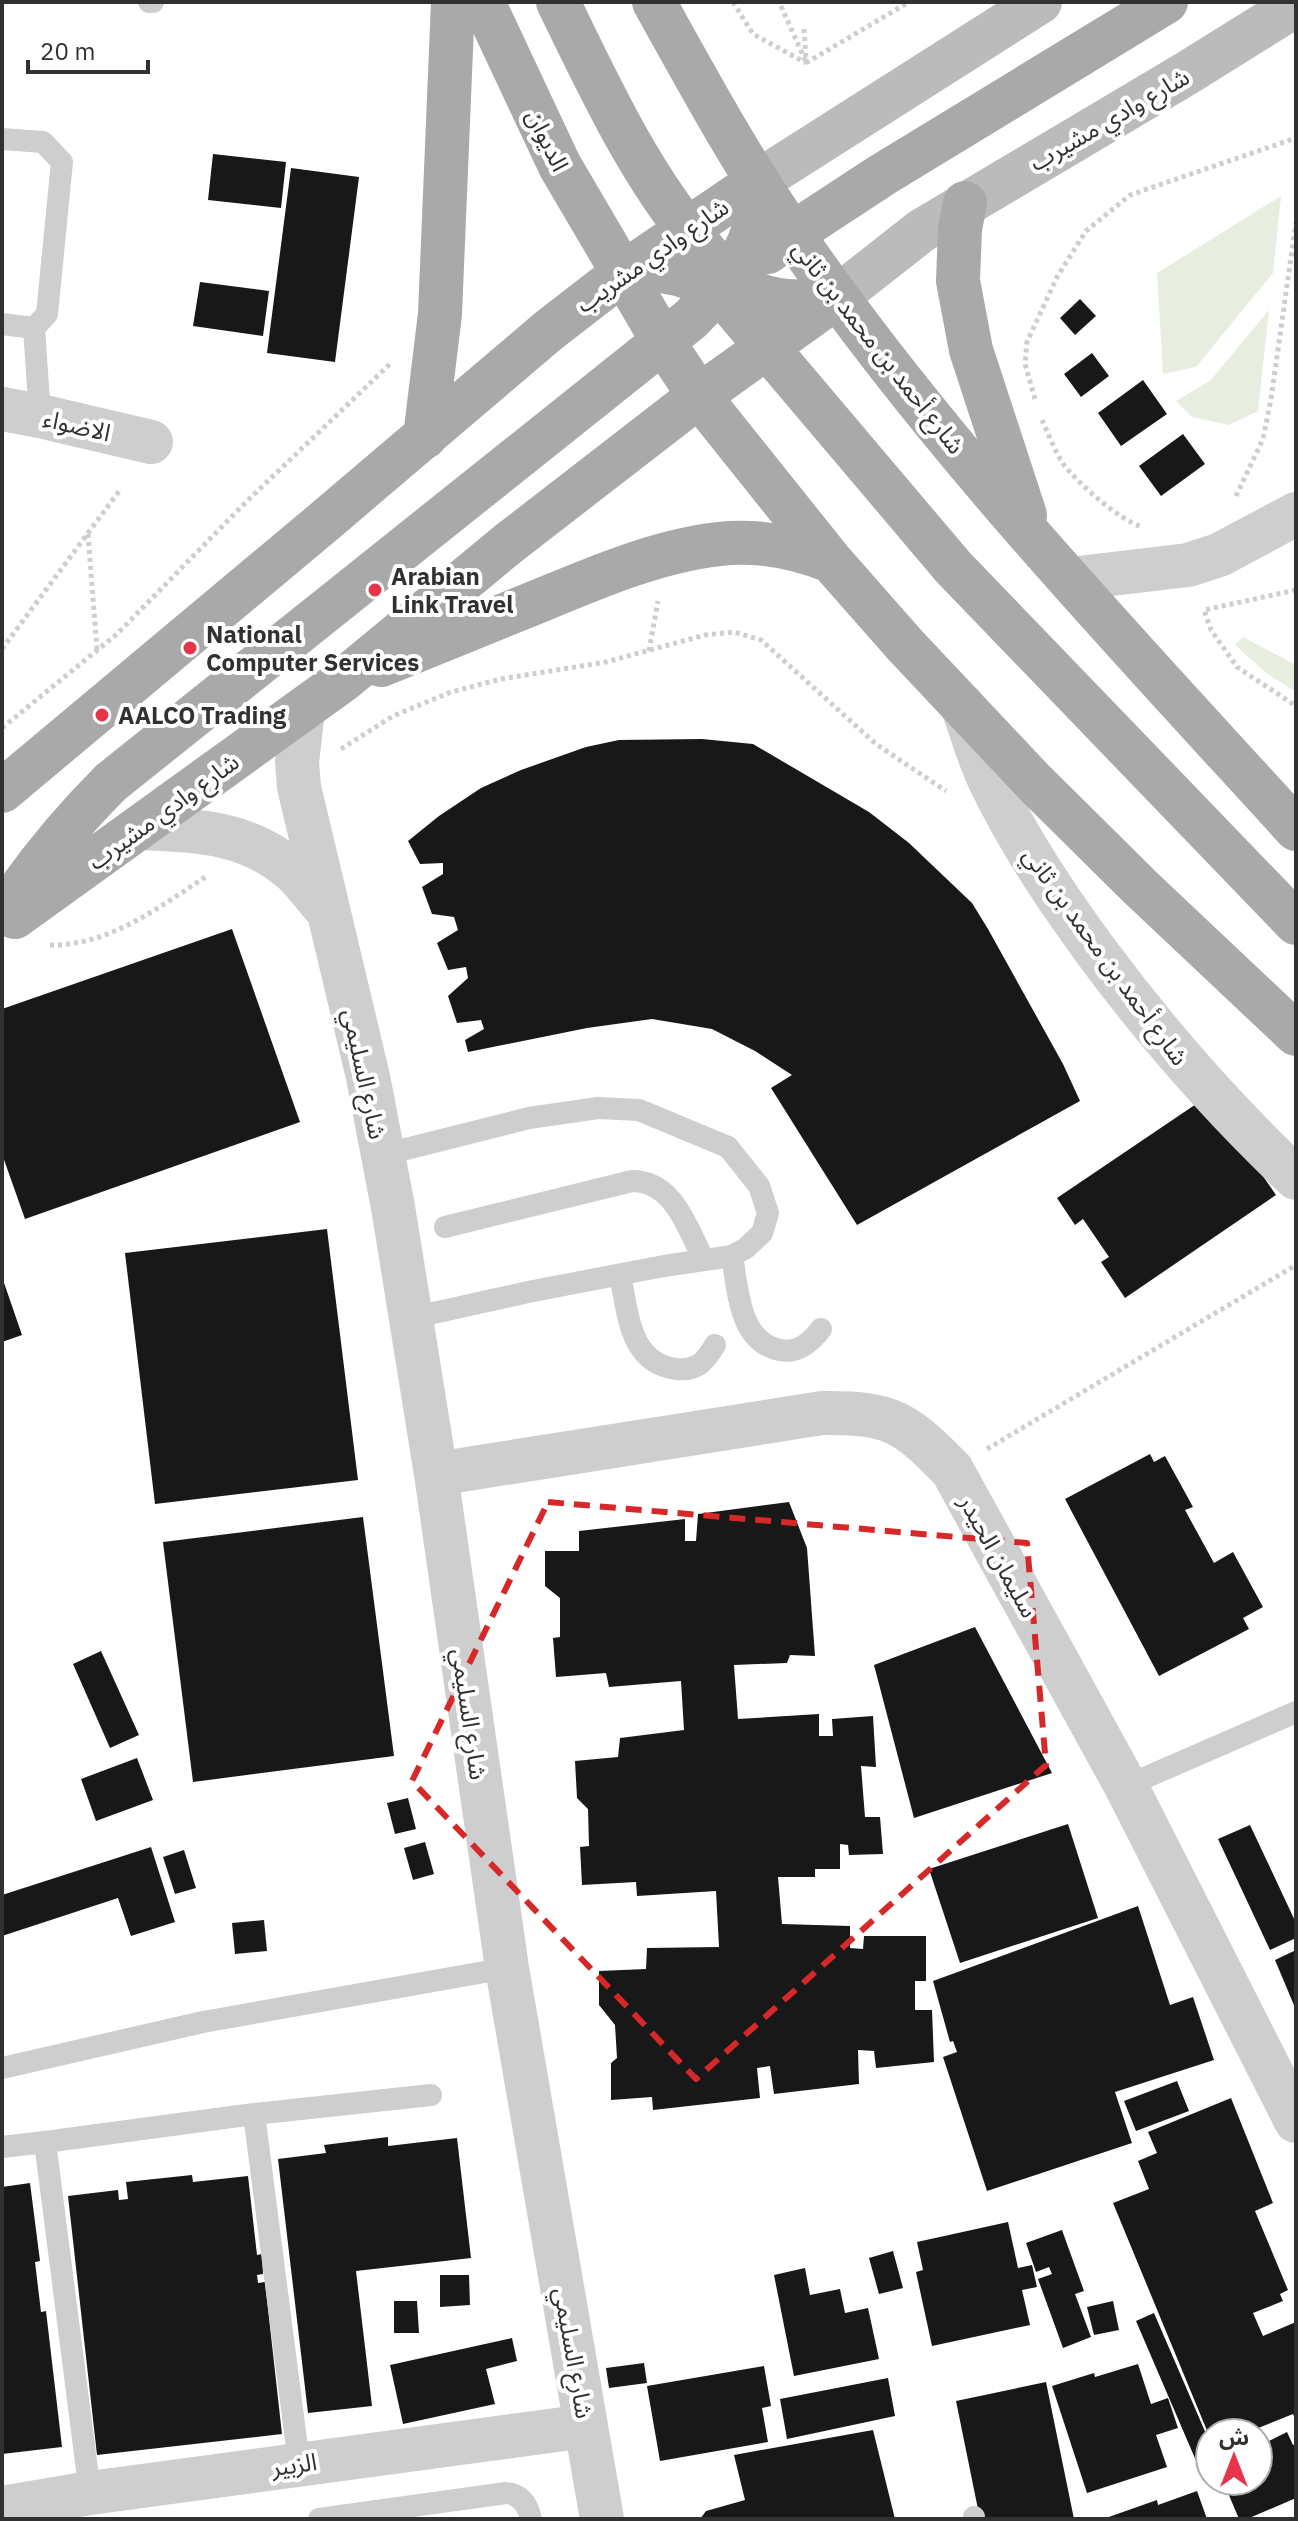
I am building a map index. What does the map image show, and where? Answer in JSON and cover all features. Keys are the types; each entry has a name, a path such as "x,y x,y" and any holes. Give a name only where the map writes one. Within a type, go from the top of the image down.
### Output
{"main road":[{"path":"2,791 425,437 440,314 453,2"},
{"name":"الديوان","path":"483,2 560,166 623,273"},
{"path":"558,2 648,173 767,346 953,567 1296,923"},
{"path":"654,2 757,182 760,202 749,245 703,343 698,365 699,396"},
{"path":"2,915 29,875 84,809 119,775 592,397 664,343 792,234 882,175 1166,2"},
{"name":"شارع وادي مشريب","path":"425,437 548,331 623,273 757,182"},
{"name":"شارع أحمد بن محمد بن ثاني","path":"757,182 837,297 934,423 1033,540 1296,829"},
{"path":"965,203 960,229 958,281 971,350 1033,540"},
{"path":"623,273 647,270 670,272 782,301 837,297"},
{"name":"شارع أحمد بن محمد بن ثاني","path":"623,273 699,396 831,561 905,645 1129,877 1296,1034"},
{"path":"699,396 837,297"},
{"name":"شارع وادي مشيرب","path":"2,926 342,681 509,543 699,396"},
{"path":"342,681 588,581 666,555 729,543 755,543 806,551 831,561"}],"street":[{"path":"757,182 1040,2"},
{"name":"شارع وادي مشيرب","path":"837,297 921,231 965,203 1174,81 1296,5"},
{"name":"الاضواء","path":"21,412 151,442"},
{"path":"1070,579 1188,565 1219,555 1296,514"},
{"name":"شارع أحمد بن محمد بن ثاني","path":"962,705 987,776 1049,887 1137,1007 1194,1075 1296,1178"},
{"name":"شارع السليمي","path":"303,710 297,762 299,787 368,1077 411,1318 507,1968 602,2519"},
{"name":"شارع السليمي","path":"140,828 227,835 256,845 294,872 327,911"},
{"name":"سليمان الحيدر","path":"436,1474 822,1413 857,1412 891,1419 921,1439 952,1470 1126,1786 1296,2121"},
{"name":"الزبير","path":"13,2511 90,2493 586,2426"}],"lane":[{"path":"2,139 43,142 62,162 47,314 34,328 21,412"},
{"path":"2,324 34,328"},
{"path":"382,1155 529,1118 598,1108 639,1110 728,1147 759,1186 768,1213 762,1233 732,1256 620,1275 411,1318"},
{"path":"445,1227 632,1181 647,1181 674,1202 704,1260"},
{"path":"732,1256 741,1306 758,1341 771,1348 794,1350 810,1343 821,1329"},
{"path":"620,1275 634,1334 643,1355 672,1369 692,1369 704,1364 715,1345"},
{"path":"1126,1786 1296,1712"},
{"path":"2,2068 203,2022 507,1968"},
{"path":"2,2147 254,2114 431,2095"},
{"path":"254,2114 299,2463"},
{"path":"45,2142 90,2493"},
{"path":"319,2519 514,2493 528,2505 531,2519"}],"path":[{"path":"733,2 753,34 806,63"},
{"path":"806,63 909,2"},
{"path":"781,6 806,63"},
{"path":"804,29 806,63"},
{"path":"1037,405 1025,364 1027,342 1057,277 1086,231 1130,195 1296,138"},
{"path":"1233,503 1263,439 1296,222"},
{"path":"2,728 117,634 245,503 399,355"},
{"path":"1041,419 1064,464 1094,494 1132,523 1152,531"},
{"path":"2,649 120,490"},
{"path":"88,533 97,650"},
{"path":"1296,590 1204,610 1211,630 1237,667 1296,706"},
{"path":"299,787 340,750 393,716 451,692 501,679 606,662 705,635 734,632 761,640 876,744 951,794"},
{"path":"43,945 72,946 113,933 256,845"},
{"path":"952,1470 1296,1265"}],"highlighted area":[{"path":"548,1502 1027,1543 1046,1765 696,2079 412,1781"}],"green space":[{"path":"1281,196 1273,273 1196,367 1163,374 1157,273"},
{"path":"1269,310 1258,411 1229,425 1192,417 1176,401 1211,380"},
{"path":"1243,637 1296,665 1296,692 1266,673 1235,645"}],"building":[{"path":"213,154 286,162 281,208 208,200"},
{"path":"291,168 359,177 335,362 267,353"},
{"path":"200,282 269,291 263,336 193,326"},
{"path":"1080,299 1096,316 1075,335 1060,318"},
{"path":"1092,353 1109,376 1081,397 1064,374"},
{"path":"1143,380 1167,414 1121,446 1098,413"},
{"path":"1183,434 1205,464 1161,496 1139,466"},
{"path":"702,739 753,744 869,812 909,843 972,903 1063,1064 1080,1101 857,1225 771,1088 792,1075 712,1029 652,1019 587,1028 468,1052 465,1040 484,1029 481,1020 457,1023 448,996 468,978 466,967 448,970 437,943 458,930 454,917 432,914 422,887 443,874 443,863 420,864 408,841 481,788 586,747 619,740"},
{"path":"232,929 300,1122 25,1219 2,1154 2,1009"},
{"path":"1208,1096 1276,1195 1125,1298 1101,1262 1109,1257 1083,1219 1075,1225 1057,1198"},
{"path":"327,1229 358,1480 155,1504 125,1253"},
{"path":"2,1277 22,1335 2,1342"},
{"path":"1150,1454 1154,1462 1165,1456 1193,1507 1185,1510 1214,1563 1233,1552 1263,1607 1243,1618 1249,1629 1159,1676 1065,1499"},
{"path":"789,1502 807,1548 815,1656 790,1655 787,1663 734,1665 738,1719 819,1714 819,1736 833,1736 832,1719 873,1716 876,1767 861,1766 865,1817 880,1817 883,1854 849,1855 848,1845 840,1844 840,1869 815,1869 815,1877 778,1877 782,1924 850,1926 850,1948 863,1949 864,1936 926,1936 926,1981 915,1981 915,2010 932,2010 934,2062 876,2068 874,2051 858,2050 859,2084 774,2094 770,2066 757,2068 760,2098 653,2110 652,2097 611,2100 611,2063 617,2058 615,2025 599,2005 599,1971 646,1969 647,1948 719,1947 716,1891 637,1896 636,1882 582,1885 580,1847 589,1846 588,1809 577,1798 575,1761 618,1757 620,1738 684,1730 681,1681 609,1687 606,1673 556,1677 553,1638 560,1637 560,1598 545,1586 545,1551 579,1551 579,1531 685,1519 685,1541 696,1541 698,1514"},
{"path":"363,1517 394,1756 193,1782 163,1542"},
{"path":"975,1627 1052,1773 914,1818 874,1665"},
{"path":"101,1651 139,1735 110,1748 73,1664"},
{"path":"137,1758 153,1800 96,1821 81,1779"},
{"path":"408,1798 416,1829 395,1834 387,1803"},
{"path":"1068,1824 1098,1918 960,1963 929,1869"},
{"path":"1250,1825 1296,1923 1296,1938 1270,1950 1218,1839"},
{"path":"425,1842 434,1874 413,1880 404,1848"},
{"path":"151,1847 175,1922 131,1936 118,1898 2,1936 2,1895"},
{"path":"184,1850 196,1888 175,1894 163,1857"},
{"path":"1138,1906 1170,2005 1193,1997 1214,2060 1115,2092 1132,2143 987,2191 943,2057 957,2052 953,2041 950,2042 933,1981"},
{"path":"264,1920 267,1951 235,1954 232,1923"},
{"path":"1296,1950 1296,2010 1275,1960"},
{"path":"1177,2081 1189,2111 1136,2131 1124,2101"},
{"path":"1231,2098 1273,2203 1255,2211 1288,2290 1280,2294 1283,2301 1253,2313 1263,2336 1296,2322 1296,2421 1293,2414 1274,2422 1274,2417 1201,2417 1113,2203 1149,2189 1138,2161 1157,2153 1148,2132"},
{"path":"388,2137 388,2146 457,2138 471,2258 356,2271 372,2406 308,2413 278,2159 326,2153 324,2145"},
{"path":"192,2175 193,2182 248,2176 257,2255 262,2254 263,2274 257,2275 258,2283 265,2282 282,2434 97,2455 68,2196 118,2190 119,2200 128,2199 126,2182"},
{"path":"30,2183 40,2261 35,2262 41,2312 46,2311 62,2447 2,2454 2,2187"},
{"path":"1008,2222 1018,2268 1032,2265 1037,2287 1022,2290 1030,2325 932,2346 916,2272 923,2270 917,2242"},
{"path":"1062,2230 1084,2291 1075,2294 1091,2337 1063,2348 1038,2279 1052,2274 1049,2267 1036,2272 1026,2243"},
{"path":"893,2251 903,2288 879,2294 869,2258"},
{"path":"805,2268 810,2295 840,2289 845,2313 868,2308 879,2359 794,2376 774,2275"},
{"path":"440,2275 469,2275 470,2305 440,2307"},
{"path":"394,2301 417,2301 419,2333 394,2333"},
{"path":"1113,2301 1119,2330 1094,2335 1087,2307"},
{"path":"1154,2313 1199,2417 1194,2417 1194,2456 1136,2321"},
{"path":"512,2338 517,2361 486,2369 495,2404 403,2424 390,2365"},
{"path":"644,2363 647,2383 609,2388 606,2368"},
{"path":"1138,2364 1151,2404 1168,2398 1178,2428 1156,2435 1167,2467 1087,2493 1052,2386"},
{"path":"764,2366 771,2406 762,2408 768,2442 660,2461 647,2386"},
{"path":"888,2378 895,2416 787,2439 780,2399"},
{"path":"1046,2382 1074,2519 980,2519 956,2401"},
{"path":"873,2430 895,2519 700,2519 706,2511 745,2500 734,2455"},
{"path":"1287,2432 1293,2445 1296,2443 1296,2498 1247,2519 1239,2519 1230,2497 1274,2497 1274,2438"},
{"path":"1194,2492 1194,2497 1199,2497 1207,2519 1103,2519 1157,2500 1158,2505"}],"place":[{"name":"Arabian Link Travel","path":"375,590"},
{"name":"National Computer Services","path":"190,648"},
{"name":"AALCO Trading","path":"102,715"}]}
